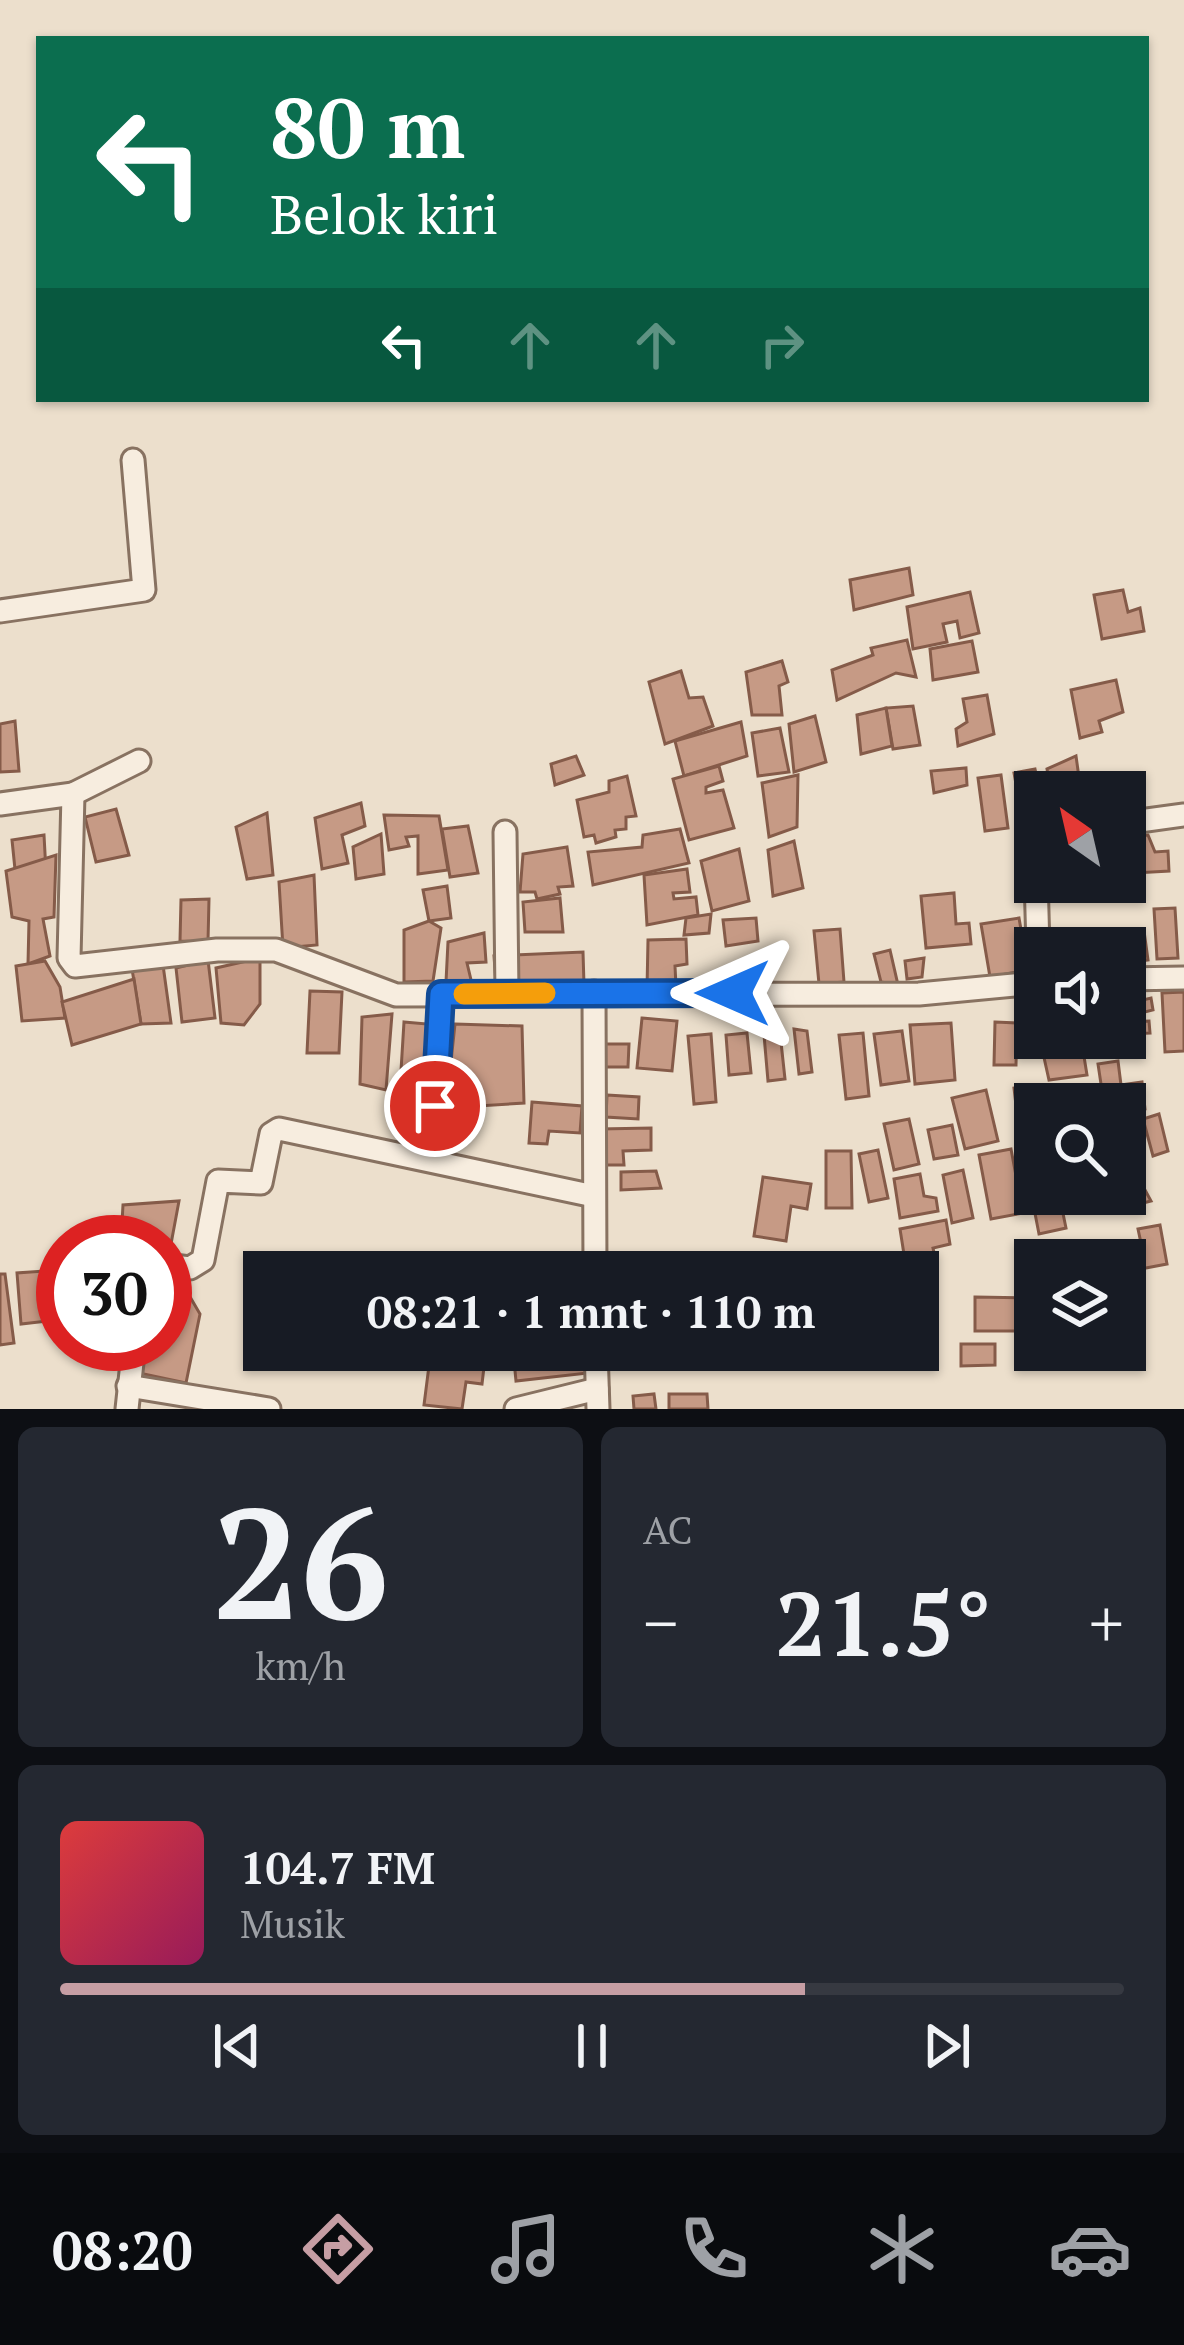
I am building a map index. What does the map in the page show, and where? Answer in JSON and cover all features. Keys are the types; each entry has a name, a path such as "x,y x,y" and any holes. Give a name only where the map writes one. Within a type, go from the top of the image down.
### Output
{"street":[{"path":"0,611 144,590 133,460"},
{"path":"0,804 73,794 139,761"},
{"path":"73,794 70,958 75,966 217,950 276,950 396,995 919,994 1014,985"},
{"path":"1146,820 1184,815"},
{"path":"506,832 507,994"},
{"path":"1146,979 1184,978"},
{"path":"594,992 595,1251"},
{"path":"435,1106 441,994"},
{"path":"192,1267 203,1260 218,1181 261,1183 271,1134 279,1129 594,1196"},
{"path":"127,1409 130,1371"},
{"path":"128,1386 269,1409"},
{"path":"516,1409 597,1399"}],"building":[{"path":"909,568 913,595 854,610 850,580"},
{"path":"1123,590 1128,612 1140,608 1144,631 1102,639 1094,595"},
{"path":"970,592 979,633 960,638 957,621 943,624 947,642 913,649 907,607"},
{"path":"907,640 916,677 896,673 837,700 832,670 873,655 871,648"},
{"path":"972,641 978,672 933,680 930,649"},
{"path":"782,661 788,682 779,686 782,715 752,715 746,672"},
{"path":"681,671 689,698 703,697 713,726 665,744 649,682"},
{"path":"1116,680 1123,712 1099,721 1102,732 1080,738 1071,690"},
{"path":"987,695 994,734 958,746 956,729 967,722 963,699"},
{"path":"913,706 920,745 893,749 886,708"},
{"path":"886,708 892,746 861,754 857,715"},
{"path":"815,716 826,762 794,772 789,724"},
{"path":"15,721 19,771 0,772 0,724"},
{"path":"741,722 747,756 684,776 675,741"},
{"path":"780,728 789,772 758,776 752,733"},
{"path":"576,756 584,775 555,785 551,764"},
{"path":"1076,756 1078,771 1047,769"},
{"path":"719,766 723,781 706,787 706,793 723,790 734,828 689,840 673,779"},
{"path":"966,768 967,785 934,793 931,771"},
{"path":"798,775 797,827 769,837 762,783"},
{"path":"1001,775 1008,828 985,831 978,778"},
{"path":"627,776 636,816 626,817 626,829 615,830 616,837 596,843 594,835 584,837 577,800 609,792 609,781"},
{"path":"361,803 365,826 342,835 348,863 322,869 315,818"},
{"path":"116,809 129,855 96,862 85,817"},
{"path":"267,813 273,875 247,879 236,827"},
{"path":"384,815 439,816 448,870 418,874 418,836 406,837 409,846 389,850"},
{"path":"468,826 478,873 450,877 442,829"},
{"path":"680,829 689,863 593,885 588,852 642,847 643,835"},
{"path":"381,834 384,874 356,879 353,847"},
{"path":"44,835 47,890 17,889 12,840"},
{"path":"1146,835 1155,852 1168,851 1169,871 1146,872"},
{"path":"794,841 803,888 773,896 768,850"},
{"path":"567,847 573,886 558,887 560,894 537,899 535,892 520,892 523,854"},
{"path":"739,849 749,901 712,911 701,861"},
{"path":"56,855 54,917 43,919 50,956 28,964 29,921 12,917 6,871"},
{"path":"687,869 690,892 673,893 674,899 696,897 698,915 647,925 644,875"},
{"path":"314,875 317,945 283,948 279,882"},
{"path":"447,886 451,918 429,921 423,890"},
{"path":"954,893 956,924 969,923 971,944 926,948 921,896"},
{"path":"560,898 563,932 525,932 523,902"},
{"path":"209,899 208,942 180,941 181,900"},
{"path":"1175,908 1178,958 1157,959 1154,909"},
{"path":"711,914 709,933 684,935 686,918"},
{"path":"756,918 758,941 726,946 723,920"},
{"path":"1019,918 1021,927 1014,927 1014,973 990,977 981,924"},
{"path":"429,921 441,928 433,981 404,982 404,930"},
{"path":"840,929 844,982 819,984 814,931"},
{"path":"484,933 486,962 467,963 472,984 446,982 448,942"},
{"path":"686,939 687,964 675,966 676,986 647,989 648,940"},
{"path":"890,950 898,985 881,982 874,954"},
{"path":"583,952 584,985 496,983 494,956"},
{"path":"260,958 260,1004 244,1025 221,1023 216,968"},
{"path":"924,958 922,977 907,979 905,961"},
{"path":"208,960 215,1018 182,1022 176,968"},
{"path":"45,961 60,987 65,1018 22,1021 16,966"},
{"path":"732,964 762,965 761,985 731,983"},
{"path":"163,965 171,1023 141,1024 132,969"},
{"path":"134,979 141,1024 72,1045 62,1002"},
{"path":"310,991 342,992 339,1053 307,1053"},
{"path":"1184,992 1184,1051 1165,1052 1162,993"},
{"path":"392,1014 386,1090 360,1084 362,1017"},
{"path":"642,1018 677,1021 672,1071 637,1068"},
{"path":"404,1022 439,1025 429,1091 400,1087"},
{"path":"995,1022 1014,1023 1016,1065 994,1065"},
{"path":"951,1023 955,1080 915,1084 910,1025"},
{"path":"455,1024 522,1026 524,1103 446,1108"},
{"path":"794,1029 807,1031 812,1072 799,1074"},
{"path":"902,1031 909,1081 881,1085 874,1034"},
{"path":"747,1033 751,1073 729,1075 726,1035"},
{"path":"780,1033 785,1079 768,1081 764,1035"},
{"path":"863,1033 869,1096 846,1099 839,1035"},
{"path":"711,1034 716,1102 694,1104 688,1036"},
{"path":"602,1044 629,1044 628,1067 601,1067"},
{"path":"1044,1059 1084,1059 1087,1075 1049,1080"},
{"path":"1118,1061 1121,1083 1101,1083 1098,1064"},
{"path":"986,1090 998,1141 965,1149 952,1098"},
{"path":"607,1095 639,1097 638,1119 606,1117"},
{"path":"532,1102 582,1106 580,1133 549,1131 547,1144 529,1143"},
{"path":"1159,1114 1168,1151 1153,1156 1146,1118"},
{"path":"909,1119 919,1164 894,1170 884,1124"},
{"path":"952,1125 958,1155 934,1159 928,1130"},
{"path":"651,1128 651,1150 623,1151 624,1165 600,1165 600,1129"},
{"path":"1011,1149 1014,1215 991,1219 979,1155"},
{"path":"878,1150 888,1198 869,1202 859,1154"},
{"path":"826,1151 851,1151 852,1208 826,1208"},
{"path":"963,1170 973,1218 952,1223 943,1175"},
{"path":"656,1171 661,1188 621,1190 621,1172"},
{"path":"920,1174 924,1196 936,1198 938,1211 900,1218 894,1179"},
{"path":"763,1177 811,1184 807,1209 791,1206 786,1241 754,1236"},
{"path":"179,1201 176,1215 122,1215 123,1205"},
{"path":"1035,1215 1063,1215 1066,1228 1039,1234"},
{"path":"946,1220 950,1244 934,1251 903,1251 900,1229"},
{"path":"1160,1225 1167,1264 1146,1268 1146,1239 1140,1239 1138,1229"},
{"path":"36,1272 36,1322 21,1324 17,1273"},
{"path":"0,1274 5,1274 14,1343 0,1345"},
{"path":"975,1297 1014,1298 1014,1331 975,1331"},
{"path":"192,1300 200,1314 192,1353"},
{"path":"961,1344 995,1344 995,1365 961,1366"},
{"path":"139,1371 188,1371 186,1383"},
{"path":"428,1371 484,1371 482,1384 466,1382 462,1409 424,1405"},
{"path":"515,1371 588,1371 588,1373 516,1381"},
{"path":"654,1394 656,1409 634,1409 633,1396"},
{"path":"669,1394 707,1394 708,1409 669,1409"}],"slow traffic":[{"path":"464,994 545,993"}],"route":[{"path":"435,1106 441,994 733,993"}]}
